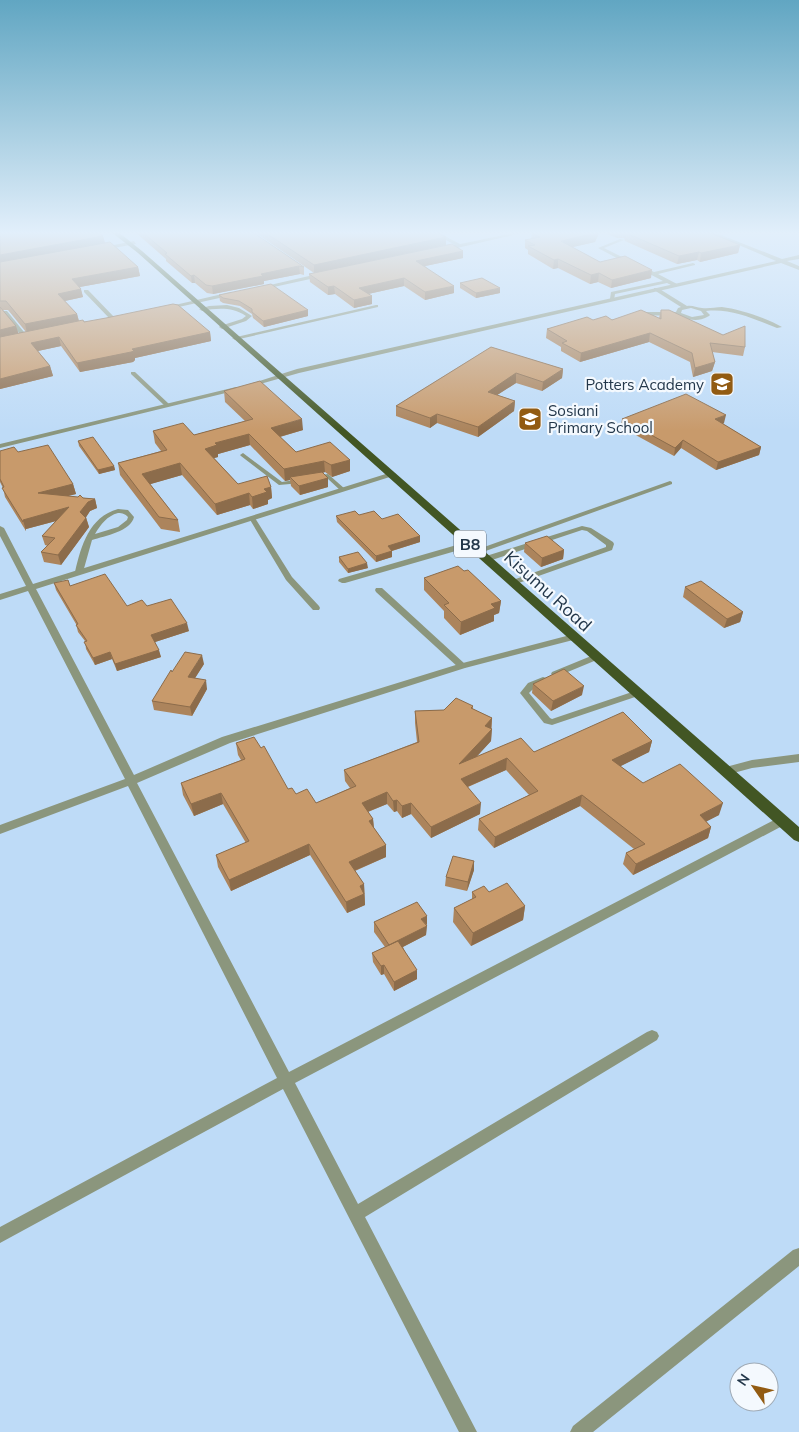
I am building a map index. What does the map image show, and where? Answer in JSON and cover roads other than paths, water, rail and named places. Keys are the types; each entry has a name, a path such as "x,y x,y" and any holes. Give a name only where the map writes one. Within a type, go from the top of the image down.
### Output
{"highway":[{"name":"Kisumu Road","path":"190,298 392,474 799,836"}],"street":[{"path":"161,308 198,305 220,298"},
{"path":"0,446 262,382 278,376 617,298"},
{"path":"103,321 123,317"},
{"path":"17,339 36,336"},
{"path":"0,596 392,474"},
{"path":"0,528 468,1432"},
{"path":"0,830 131,781 226,740 462,666 574,637"},
{"path":"726,771 752,764 799,758"},
{"path":"0,1235 287,1080 782,821"},
{"path":"356,1214 652,1036"},
{"path":"579,1432 799,1256"}],"lane":[{"path":"93,298 113,319"},
{"path":"670,298 686,308"},
{"path":"198,305 238,308 249,316 244,320 222,327"},
{"path":"235,338 376,306"},
{"path":"678,314 678,310 686,308 702,310 720,308 734,310 778,327"},
{"path":"633,314 678,314 687,318 700,319 706,315 702,310"},
{"path":"6,312 26,338"},
{"path":"133,373 167,405"},
{"path":"243,455 283,485 325,476 344,490"},
{"path":"478,551 670,483"},
{"path":"79,572 86,544 100,519 112,512 125,511 131,517 130,521 120,528 91,538"},
{"path":"252,518 289,578 316,608"},
{"path":"342,581 582,528 589,529 610,544 609,548 513,583"},
{"path":"379,590 462,666"},
{"path":"596,657 531,685 524,693 547,721 557,722 638,693"}],"place":[{"name":"Potters Academy","path":"722,384"},
{"name":"Sosiani Primary School","path":"530,419"}]}
